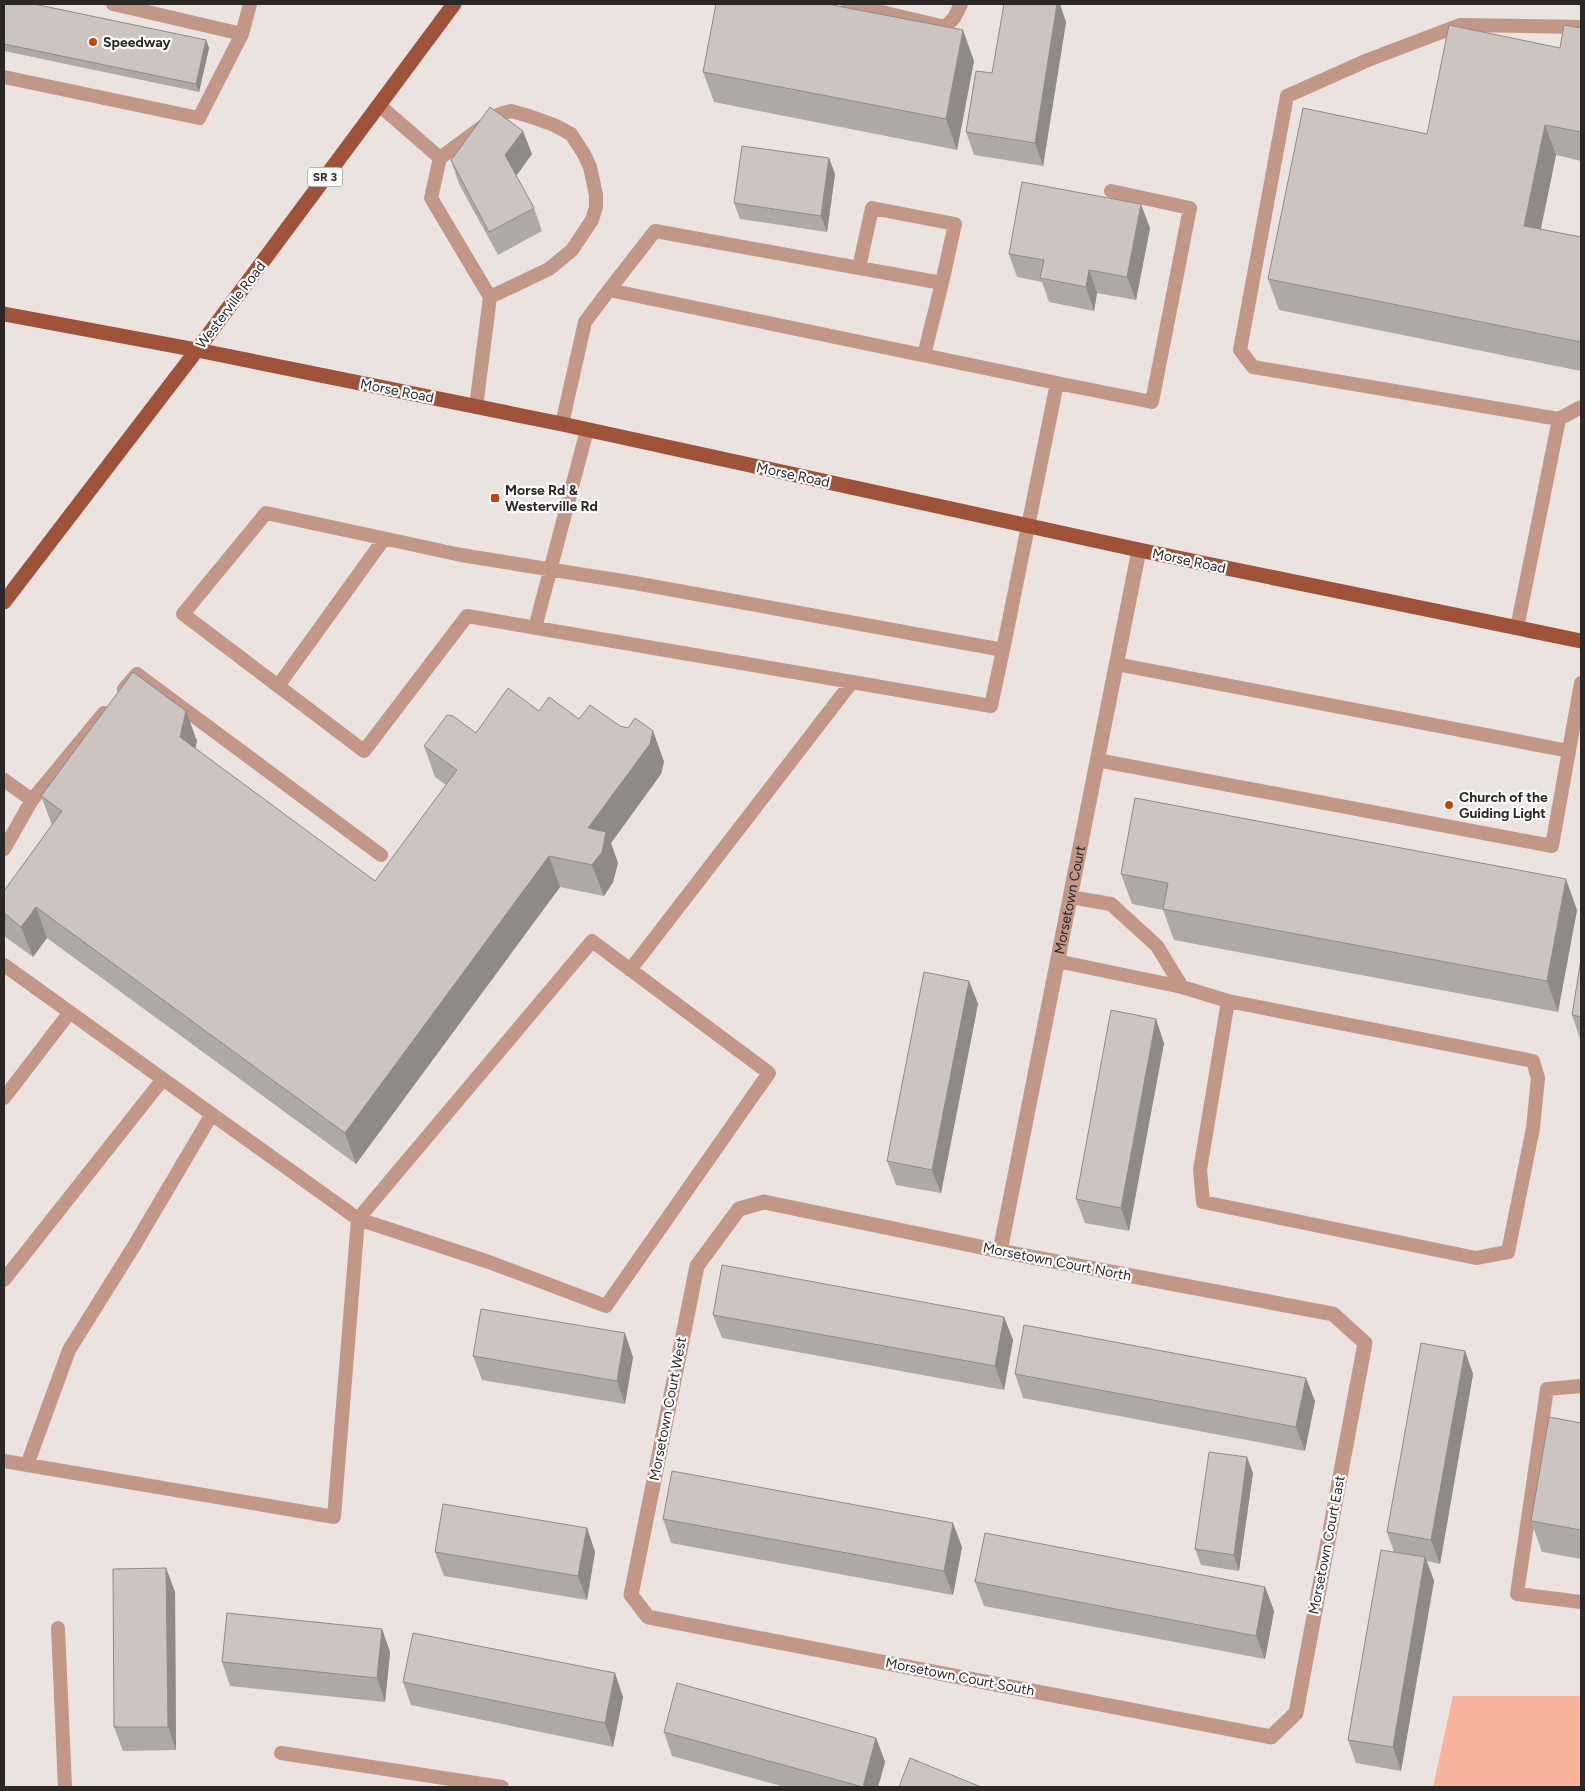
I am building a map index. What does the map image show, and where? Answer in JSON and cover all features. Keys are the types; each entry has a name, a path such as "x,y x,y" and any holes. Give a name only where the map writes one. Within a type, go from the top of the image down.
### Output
{"main road":[{"name":"Westerville Road","path":"4,602 197,350 454,4"},
{"name":"Morse Road","path":"4,314 197,350 562,424 1139,550 1581,641"}],"street":[{"name":"Morsetown Court","path":"1000,1251 1139,550"},
{"name":"Morsetown Court North","path":"739,1209 764,1202 1000,1251 1333,1314 1365,1343"},
{"name":"Morsetown Court West","path":"648,1617 631,1595 697,1266 739,1209"},
{"name":"Morsetown Court East","path":"1271,1737 1296,1713 1365,1343"},
{"name":"Morsetown Court South","path":"648,1617 1271,1737"}],"lane":[{"path":"113,4 242,34"},
{"path":"4,77 199,118 242,34 250,4"},
{"path":"848,4 945,27 954,18 961,4"},
{"path":"1581,27 1460,25 1368,60 1287,96 1240,350 1253,367 1559,419 1581,406"},
{"path":"379,105 440,158"},
{"path":"476,407 490,297 431,198 440,158 500,114 511,111 554,125 571,134 590,167 596,194 596,207 592,220 572,250 550,269 490,297"},
{"path":"609,290 1152,402 1190,208 1111,191"},
{"path":"859,268 872,208 955,224 924,355"},
{"path":"562,424 585,322 655,231 942,283"},
{"path":"1004,650 635,583 461,555 266,513 183,614 364,752 467,616 991,706 1004,650 1057,383"},
{"path":"1517,628 1559,419"},
{"path":"534,628 587,430"},
{"path":"278,686 384,539"},
{"path":"1116,664 1569,751"},
{"path":"4,849 32,800 137,674 381,855"},
{"path":"630,970 852,682"},
{"path":"1097,760 1552,846 1581,683"},
{"path":"4,780 32,800"},
{"path":"1070,897 1111,904 1157,946 1182,988"},
{"path":"4,965 358,1219 489,1262 606,1306 769,1073 592,941 358,1219 334,1517 4,1461"},
{"path":"1057,961 1182,988 1228,1001 1533,1061 1538,1078 1533,1128 1508,1252 1476,1258 1203,1202 1200,1170 1228,1001"},
{"path":"4,1098 70,1012"},
{"path":"4,1280 163,1079"},
{"path":"27,1465 69,1350 134,1246 212,1114"},
{"path":"1581,1386 1546,1389 1517,1594 1581,1602"},
{"path":"58,1628 65,1787"},
{"path":"281,1753 498,1787"}],"shaded area":[{"path":"1453,1696 1581,1696 1581,1787 1433,1787"}],"building":[{"path":"4,4 34,4 206,40 196,84 4,44"},
{"path":"716,4 827,4 963,30 946,119 703,72"},
{"path":"1004,4 1057,4 1035,143 966,132 976,71 992,73"},
{"path":"1449,25 1560,48 1564,25 1581,28 1581,132 1545,125 1524,226 1581,237 1581,342 1268,279 1303,108 1427,134"},
{"path":"490,107 523,131 505,155 534,208 489,232 451,160"},
{"path":"742,146 829,158 821,216 734,203"},
{"path":"1022,182 1141,204 1127,277 1089,270 1086,287 1040,278 1044,260 1009,254"},
{"path":"133,672 186,711 180,737 375,881 457,770 424,746 447,715 453,716 476,733 508,688 539,711 549,697 579,719 590,705 620,726 628,728 635,718 653,731 650,744 588,828 606,832 602,852 592,865 549,856 345,1133 36,907 21,927 4,913 4,891 62,811 41,796"},
{"path":"1135,798 1566,879 1547,981 1163,909 1168,883 1121,874"},
{"path":"1581,959 1581,1017 1572,1015"},
{"path":"924,972 969,981 932,1170 887,1161"},
{"path":"1111,1010 1156,1019 1121,1208 1076,1199"},
{"path":"722,1265 1004,1317 995,1366 713,1315"},
{"path":"481,1309 625,1333 617,1381 473,1356"},
{"path":"1024,1325 1306,1378 1296,1427 1015,1374"},
{"path":"1421,1343 1465,1351 1431,1540 1387,1532"},
{"path":"1549,1417 1581,1423 1581,1530 1531,1521"},
{"path":"1209,1452 1247,1457 1234,1555 1195,1549"},
{"path":"672,1471 953,1523 944,1571 663,1519"},
{"path":"443,1504 587,1528 578,1576 435,1552"},
{"path":"985,1533 1265,1587 1256,1636 975,1582"},
{"path":"1381,1550 1425,1557 1393,1747 1348,1740"},
{"path":"166,1568 168,1727 114,1727 113,1569"},
{"path":"227,1613 382,1629 377,1678 222,1662"},
{"path":"413,1633 615,1673 605,1723 403,1682"},
{"path":"677,1683 876,1738 863,1787 664,1732"},
{"path":"910,1758 981,1787 899,1787"}],"place":[{"name":"Speedway","path":"93,42"},
{"name":"Morse Rd & Westerville Rd","path":"495,498"},
{"name":"Church of the Guiding Light","path":"1449,805"}]}
